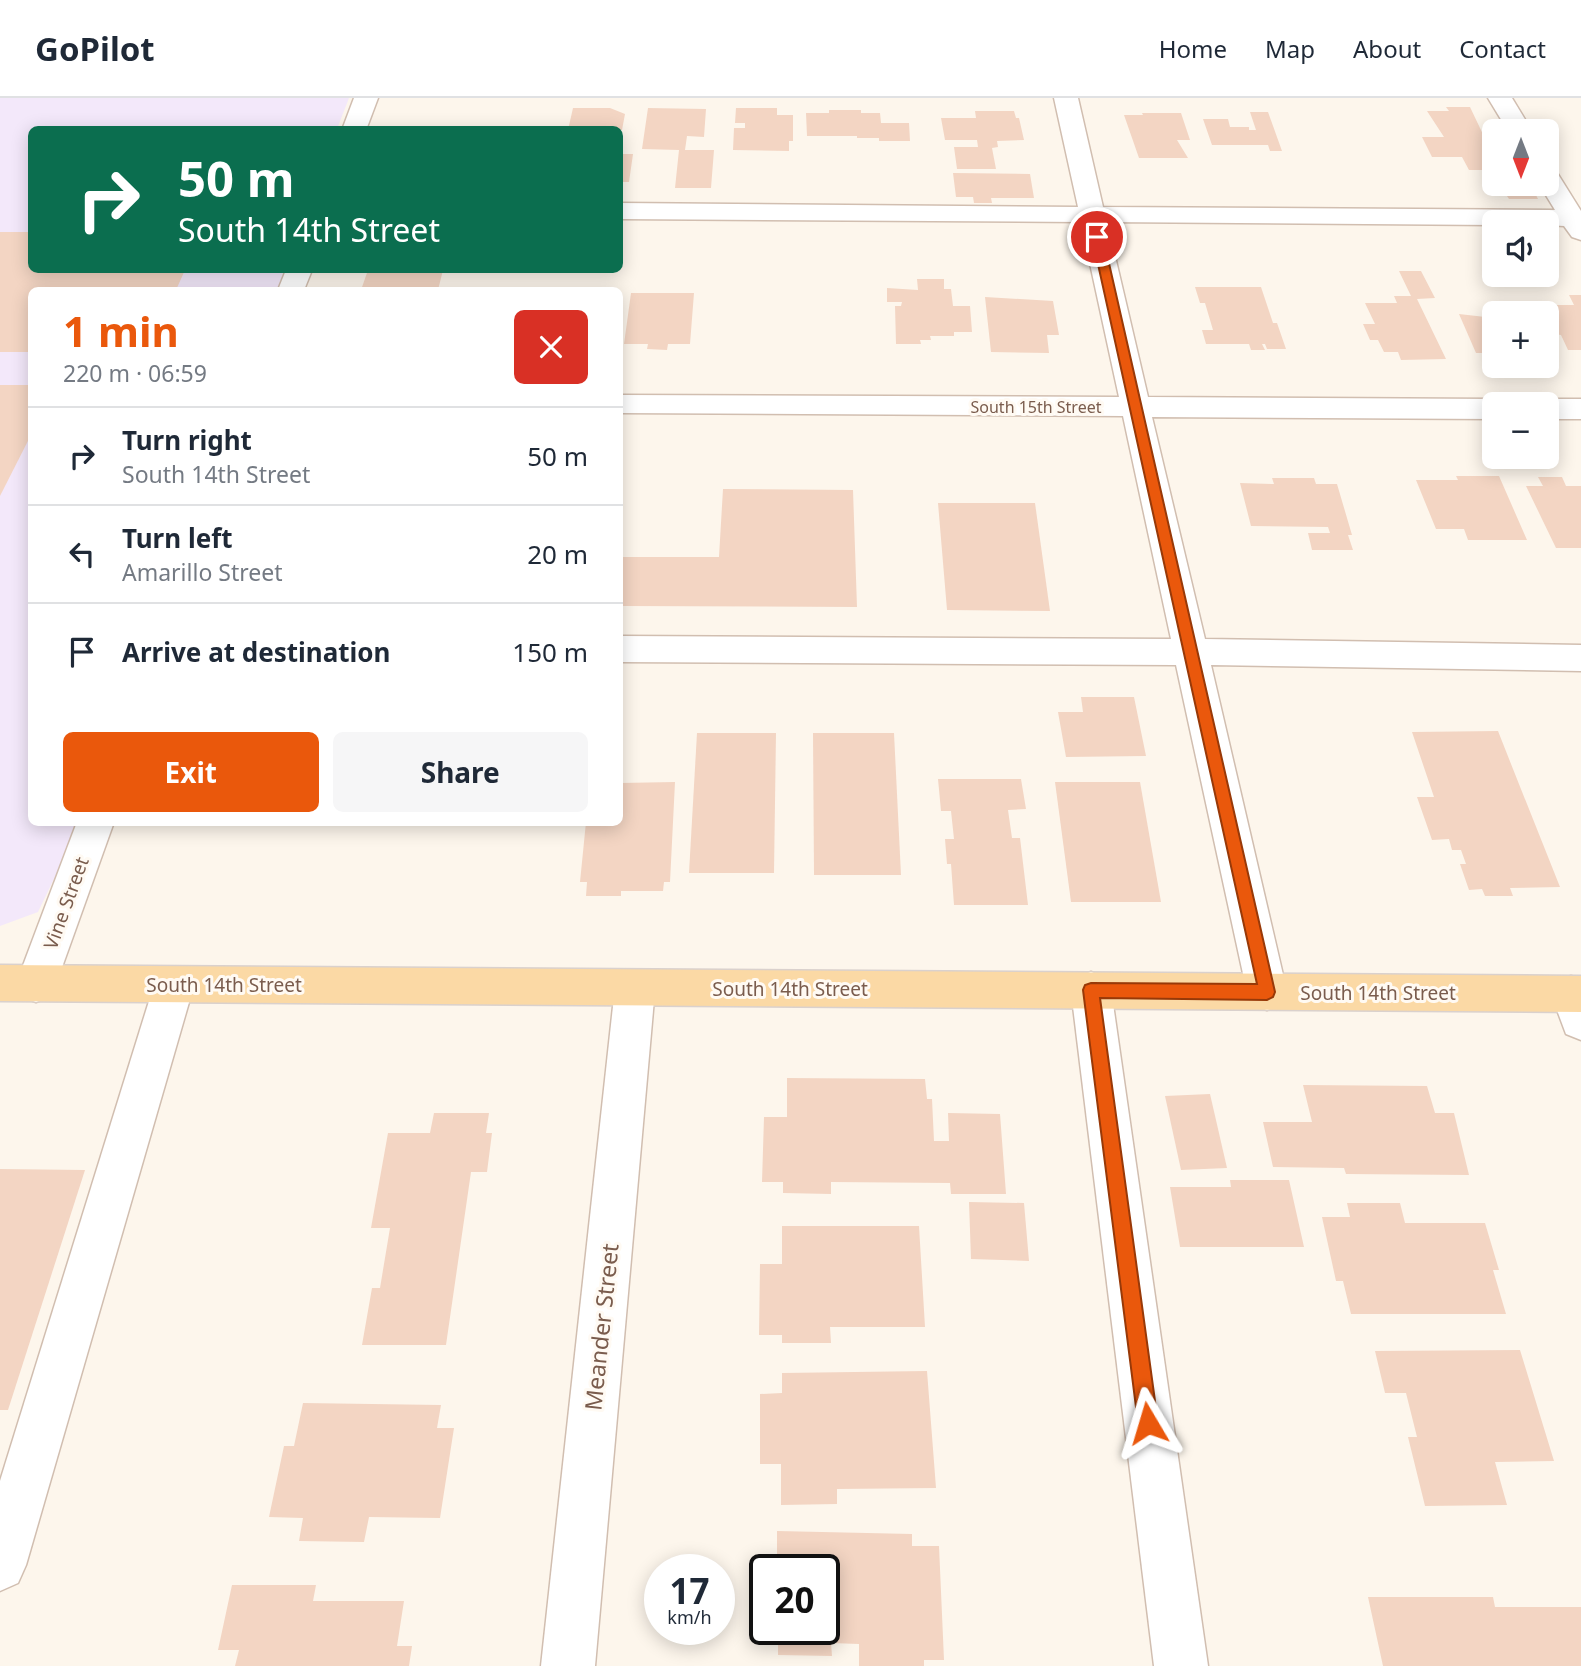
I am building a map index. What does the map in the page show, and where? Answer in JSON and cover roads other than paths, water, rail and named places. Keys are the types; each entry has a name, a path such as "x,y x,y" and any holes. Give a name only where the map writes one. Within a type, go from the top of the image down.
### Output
{"main road":[{"name":"South 14th Street","path":"18,984 1267,992 1578,1003"}],"street":[{"path":"356,126 366,98"},
{"path":"1066,98 1267,992"},
{"path":"1500,98 1513,119"},
{"path":"1559,196 1577,225"},
{"path":"623,211 1092,213 1577,225"},
{"name":"South 15th Street","path":"623,404 1482,409"},
{"path":"1559,409 1581,410"},
{"path":"623,649 1191,652 1581,658"},
{"name":"Vine Street","path":"18,984 94,826"},
{"path":"0,1565 174,985"},
{"name":"Meander Street","path":"568,1666 635,988"},
{"path":"1091,990 1181,1666"}]}
